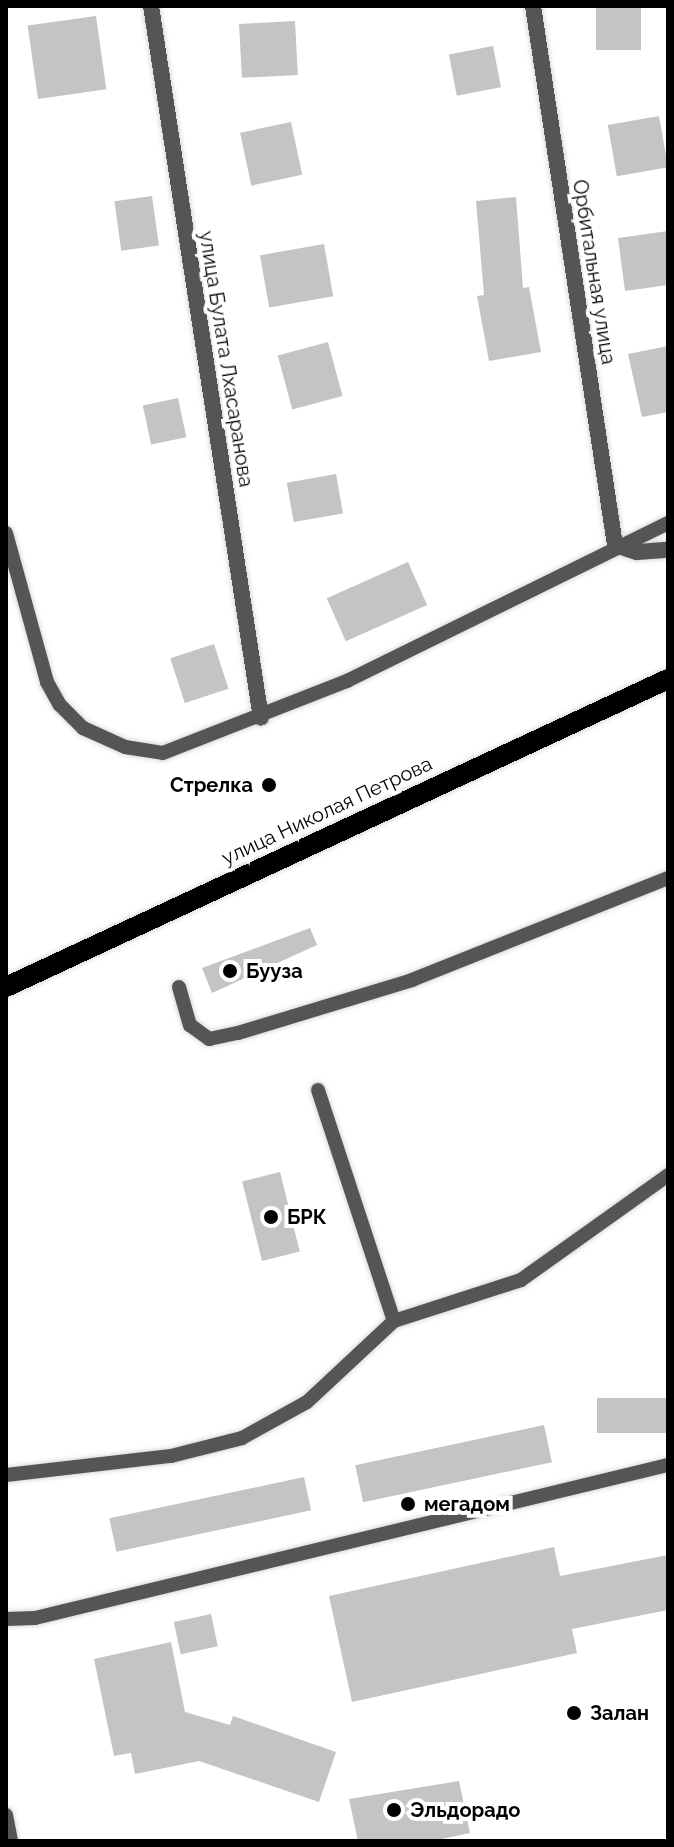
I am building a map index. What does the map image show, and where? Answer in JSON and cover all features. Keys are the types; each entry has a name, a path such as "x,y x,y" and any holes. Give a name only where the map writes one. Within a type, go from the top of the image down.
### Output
{"main road":[{"name":"улица Николая Петрова","path":"6,987 668,679"}],"street":[{"name":"улица Булата Лхасаранова","path":"151,6 261,718"},
{"name":"Орбитальная улица","path":"533,6 615,545"},
{"path":"615,545 637,552 668,550"}],"lane":[{"path":"6,533 47,682 83,728 125,747 163,753 261,718 615,545 668,523"},
{"path":"179,987 190,1025 209,1039 238,1033 412,980 668,878"},
{"path":"318,1090 394,1321"},
{"path":"6,1475 171,1456 242,1438 307,1402 394,1321 521,1280 668,1175"},
{"path":"6,1619 35,1618 668,1465"},
{"path":"6,1815 11,1841"}],"building":[{"path":"596,6 641,6 641,50 596,50"},
{"path":"96,16 106,89 38,99 28,26"},
{"path":"295,21 298,75 242,78 239,24"},
{"path":"493,46 501,87 457,96 449,55"},
{"path":"659,116 668,167 617,176 608,125"},
{"path":"291,122 302,175 251,186 240,133"},
{"path":"152,196 159,246 121,251 114,201"},
{"path":"516,197 523,288 529,287 541,352 489,361 477,296 484,295 476,201"},
{"path":"668,231 668,285 625,291 618,238"},
{"path":"324,244 333,296 269,307 260,255"},
{"path":"328,342 342,396 292,410 278,355"},
{"path":"668,346 668,412 642,417 628,354"},
{"path":"178,398 186,437 151,445 143,405"},
{"path":"336,474 343,513 294,522 287,483"},
{"path":"408,562 427,605 346,641 327,598"},
{"path":"214,644 229,689 185,703 170,658"},
{"path":"310,928 317,945 212,993 202,968"},
{"name":"БРК","path":"280,1172 300,1252 262,1261 242,1181"},
{"path":"597,1398 668,1398 668,1433 597,1433"},
{"path":"544,1425 552,1462 363,1502 355,1465"},
{"path":"304,1477 311,1510 116,1552 109,1518"},
{"path":"554,1547 560,1576 668,1555 668,1610 572,1629 577,1653 352,1702 329,1596"},
{"path":"211,1614 218,1646 181,1654 174,1622"},
{"path":"171,1642 185,1712 230,1725 233,1716 336,1752 319,1802 199,1761 135,1774 131,1753 114,1756 94,1659"},
{"path":"459,1781 470,1833 432,1841 358,1841 349,1799"}],"place":[{"name":"Стрелка","path":"269,785"},
{"name":"Бууза","path":"230,971"},
{"name":"БРК","path":"271,1217"},
{"name":"мегадом","path":"408,1504"},
{"name":"Залан","path":"574,1713"},
{"name":"Эльдорадо","path":"394,1810"}]}
